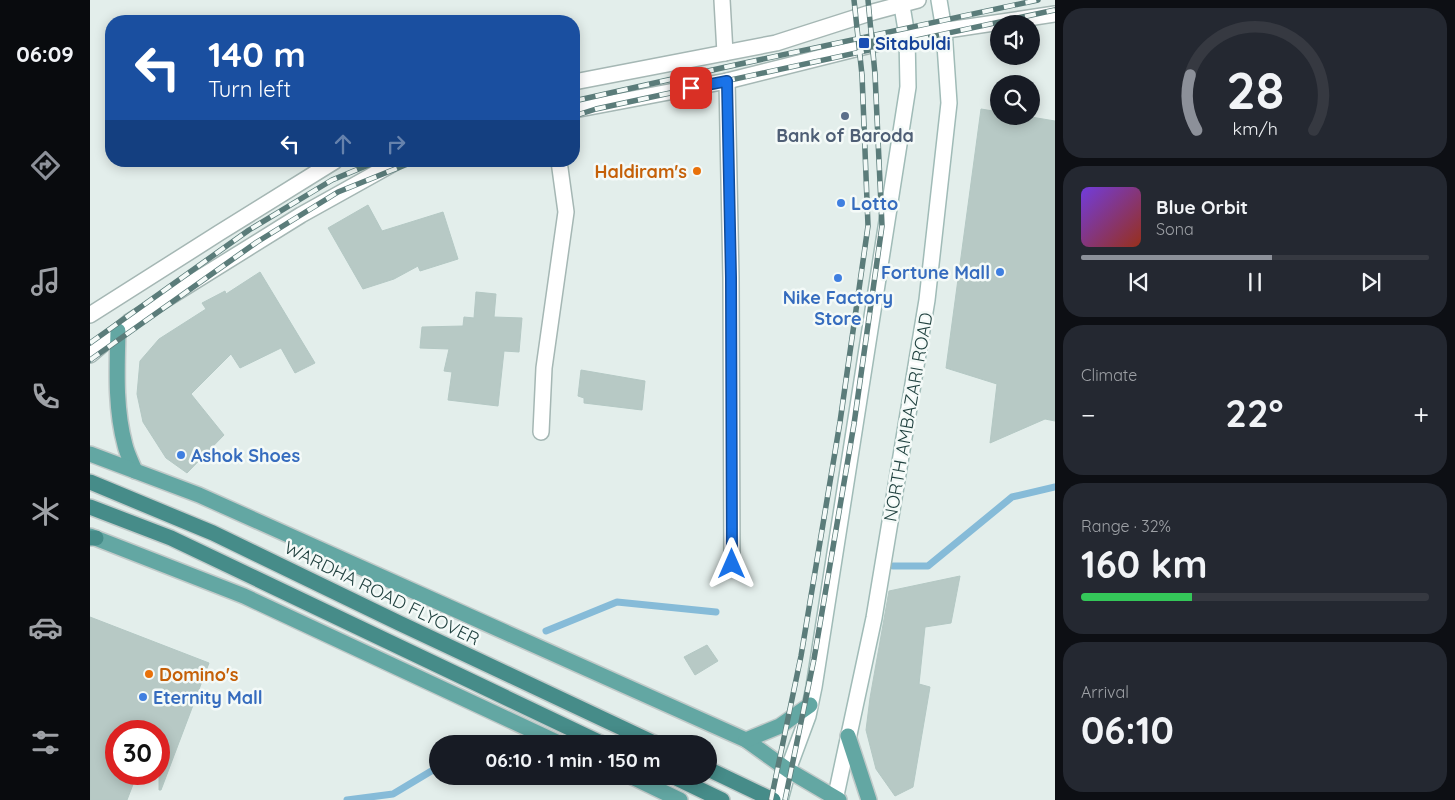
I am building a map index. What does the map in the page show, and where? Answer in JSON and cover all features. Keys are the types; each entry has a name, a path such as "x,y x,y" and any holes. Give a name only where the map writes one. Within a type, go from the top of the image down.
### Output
{"highway":[{"name":"WARDHA ROAD FLYOVER","path":"90,482 213,533 637,735"},
{"path":"90,507 171,538 584,735"},
{"path":"717,773 773,800"},
{"path":"691,785 722,800"}],"main road":[{"path":"118,332 117,390 119,417 125,447 135,471"},
{"path":"90,454 208,499 746,740 788,770 836,799"},
{"path":"92,537 244,596 541,735"},
{"path":"746,740 780,726 810,705"},
{"path":"848,736 869,800"},
{"path":"647,785 680,800"}],"street":[{"path":"722,0 725,53"},
{"path":"580,81 776,43 902,2 918,0"},
{"name":"NORTH AMBAZARI ROAD","path":"836,799 874,618 927,300 949,103 944,30 939,0"},
{"path":"780,800 810,705 908,87 907,36 902,2"},
{"path":"580,109 727,81 907,36 1055,14"},
{"path":"727,81 731,288 732,564"},
{"path":"90,315 219,232 325,167"},
{"path":"90,354 129,322 301,215 387,167"},
{"path":"541,432 544,368 566,212 560,167"}],"building":[{"path":"981,109 990,110 990,125 1040,125 1040,118 1055,121 1055,421 1045,419 990,443 997,384 946,368"},
{"path":"368,205 382,231 443,212 458,259 420,271 418,266 394,279 363,289 328,228"},
{"path":"260,272 315,363 295,373 281,348 240,368 231,354 191,394 224,435 187,473 166,458 143,422 137,394 140,361 159,339 206,309 202,303 225,291 226,294"},
{"path":"476,292 496,294 494,317 522,318 519,352 504,351 498,406 448,400 452,372 444,371 449,349 420,348 422,327 463,326 464,317 474,318"},
{"path":"581,370 645,381 642,410 584,403 584,398 578,396"},
{"path":"960,576 951,623 925,627 919,684 930,687 913,787 895,796 876,769 866,730 889,591"},
{"name":"Eternity Mall","path":"90,617 209,663 170,766 170,720 105,720 105,785 133,785 127,800 90,800"},
{"path":"707,645 718,661 695,675 684,657"}],"waterway":[{"path":"893,566 928,566 1012,497 1055,487"},
{"path":"546,631 617,602 716,612"},
{"path":"347,800 393,794 429,772"}],"railway":[{"path":"771,800 801,656 840,422 868,226 862,75 854,0"},
{"path":"785,800 814,659 854,424 882,226 875,74 868,0"},
{"path":"580,100 1038,0"},
{"path":"580,114 596,109 1055,10"},
{"path":"90,343 249,230 332,180 363,167"},
{"path":"90,360 257,242 338,192 400,167"}],"place":[{"name":"Sitabuldi","path":"864,43"},
{"name":"Bank of Baroda","path":"845,116"},
{"name":"Haldiram's","path":"697,171"},
{"name":"Lotto","path":"841,203"},
{"name":"Fortune Mall","path":"1000,272"},
{"name":"Nike Factory Store","path":"838,278"},
{"name":"Ashok Shoes","path":"181,455"},
{"name":"Domino's","path":"149,674"},
{"name":"Eternity Mall","path":"143,697"}],"route":[{"path":"691,88 727,81 731,278 732,564"}]}
